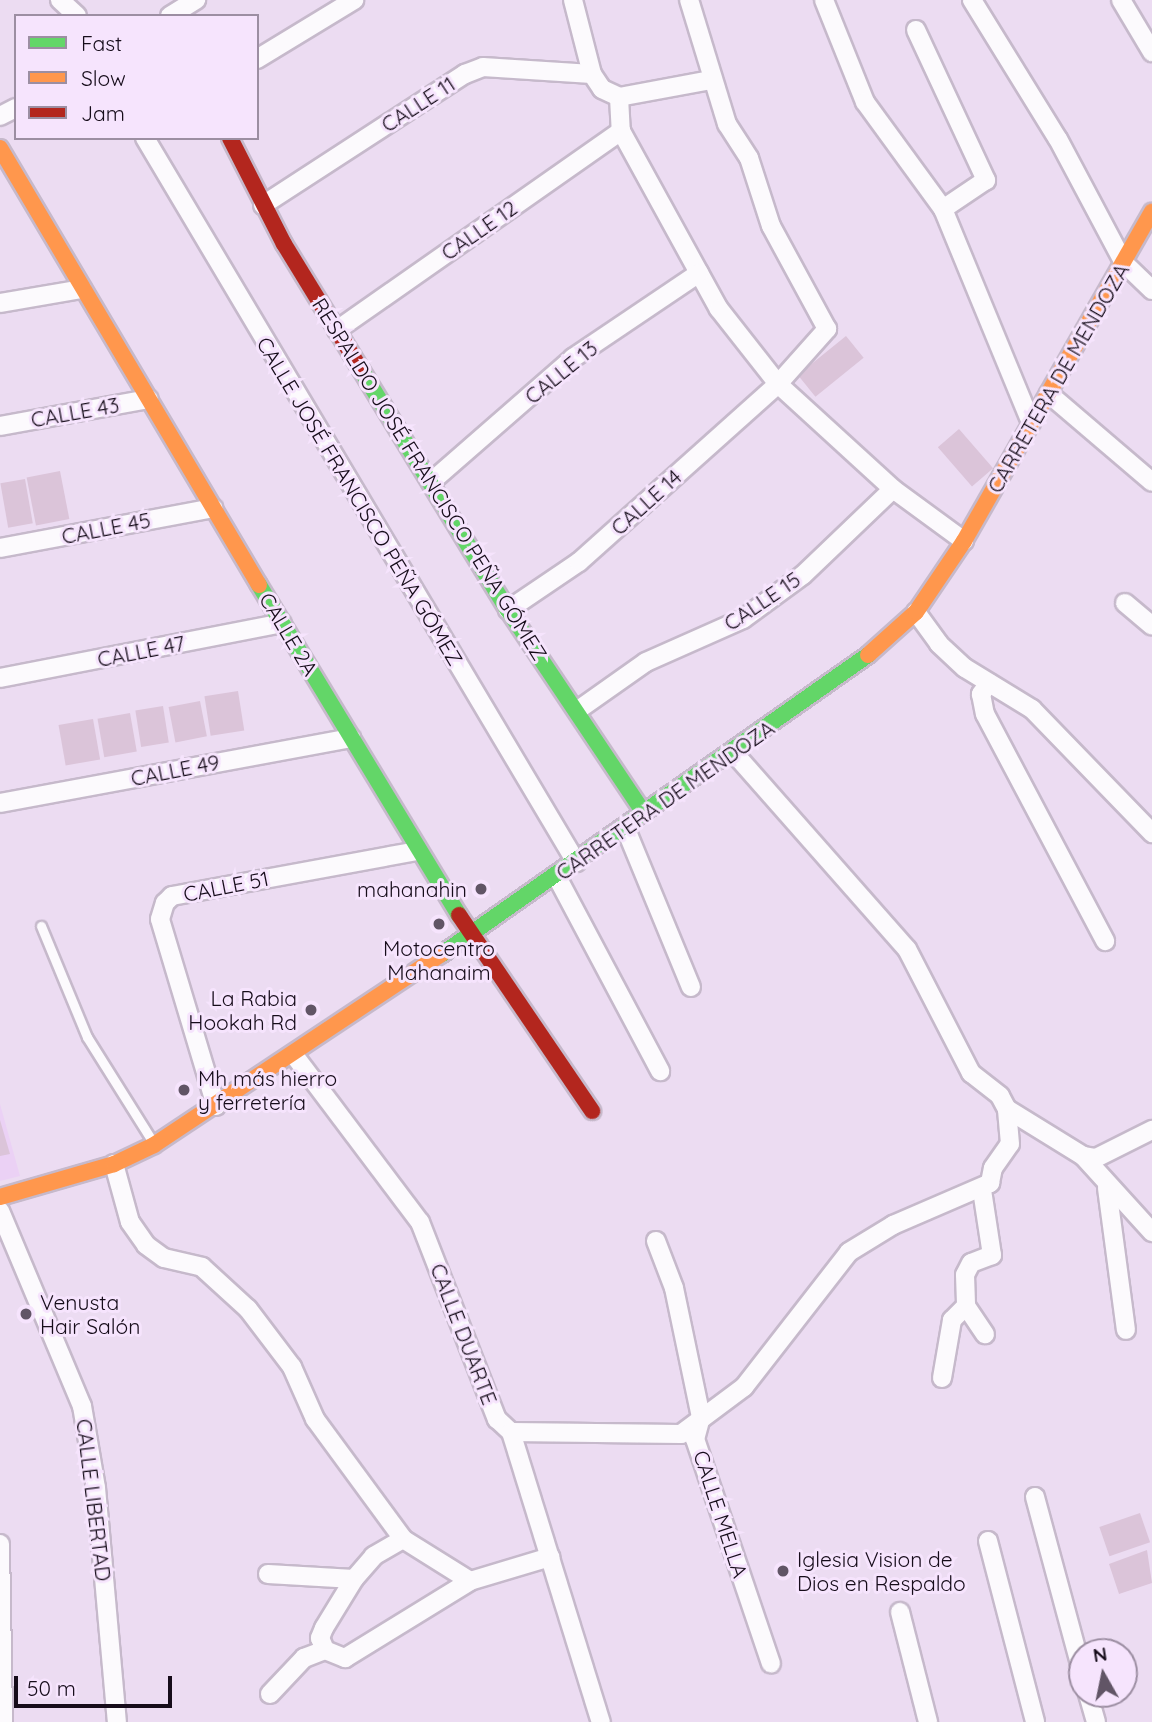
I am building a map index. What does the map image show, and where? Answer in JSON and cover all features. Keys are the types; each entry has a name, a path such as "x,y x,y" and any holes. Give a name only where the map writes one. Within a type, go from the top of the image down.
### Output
{"street":[{"path":"60,0 77,10"},
{"path":"173,14 196,0"},
{"path":"259,58 354,0"},
{"path":"573,0 592,74 602,89 619,97 711,80 688,0"},
{"path":"824,0 865,102 943,209 1031,423"},
{"path":"972,0 1058,139 1124,263 1152,290"},
{"path":"1121,0 1152,52"},
{"path":"916,30 986,180 983,187 943,209"},
{"name":"CALLE 11","path":"264,205 465,74 483,67 592,74"},
{"name":"CALLE 14","path":"508,610 579,562 778,384 827,329 771,226 749,158 727,124 711,80"},
{"path":"619,97 621,131 699,273 778,384 893,489 964,541"},
{"name":"CALLE 12","path":"337,330 621,131"},
{"name":"CALLE JOSÉ FRANCISCO PEÑA GÓMEZ","path":"146,140 576,862"},
{"name":"RESPALDO JOSÉ FRANCISCO PEÑA GÓMEZ","path":"231,140 264,205 337,330 508,610 578,710 644,813"},
{"name":"CALLE 2A","path":"0,148 9,177 149,399 416,851 592,1111"},
{"name":"CARRETERA DE MENDOZA","path":"0,1197 114,1164 154,1145 294,1055 557,877 855,666 916,612 964,541 1152,212"},
{"name":"CALLE 13","path":"431,482 573,358 699,273"},
{"path":"0,303 82,289"},
{"path":"1049,394 1152,482"},
{"name":"CALLE 43","path":"0,426 149,399"},
{"name":"CALLE 15","path":"578,710 646,662 743,619 803,575 893,489"},
{"name":"CALLE 45","path":"0,548 213,508"},
{"path":"1125,603 1152,626"},
{"path":"916,612 939,645 989,683 1032,709 1152,833"},
{"name":"CALLE 47","path":"0,678 282,623"},
{"path":"989,683 981,694 985,713 1105,941"},
{"name":"CALLE 49","path":"0,803 351,738"},
{"path":"511,1432 681,1434 744,1387 849,1252 893,1225 982,1191 1010,1144 1007,1110 1000,1096 971,1073 907,949 734,752"},
{"path":"625,827 691,987"},
{"name":"CALLE 51","path":"216,1106 160,919 165,903 172,896 416,851"},
{"path":"557,877 660,1071"},
{"name":"CALLE DUARTE","path":"294,1055 420,1222 497,1419 511,1432 601,1722"},
{"path":"1007,1110 1083,1156 1107,1188 1152,1232"},
{"path":"1083,1156 1106,1153 1152,1130"},
{"path":"114,1164 130,1222 146,1245 164,1258 202,1267 248,1309 292,1367 315,1419 403,1539 470,1581"},
{"path":"1107,1188 1126,1330"},
{"path":"982,1191 992,1255 971,1263 965,1275 966,1306 985,1334"},
{"name":"CALLE LIBERTAD","path":"0,1211 82,1406 96,1488 117,1722"},
{"name":"CALLE MELLA","path":"656,1241 674,1288 701,1417 695,1439 771,1664"},
{"path":"942,1378 951,1320 966,1306"},
{"path":"1035,1497 1073,1638"},
{"path":"325,1650 320,1639 324,1628 354,1579 374,1556 403,1539"},
{"path":"988,1541 1035,1722"},
{"path":"0,1544 3,1722"},
{"path":"270,1694 304,1658 325,1650 345,1658 470,1581 550,1557"},
{"path":"268,1574 354,1579"},
{"path":"900,1612 928,1722"}],"lane":[{"path":"41,926 87,1037 154,1145"}],"shaded area":[{"path":"0,1104 20,1176 0,1181"}],"building":[{"path":"846,336 864,358 815,397 798,375"},
{"path":"959,429 993,468 972,487 938,447"},
{"path":"60,471 69,519 36,526 27,477"},
{"path":"25,479 33,523 8,528 0,483"},
{"path":"238,691 244,731 211,736 204,696"},
{"path":"200,701 207,736 175,742 169,707"},
{"path":"163,706 169,743 141,747 135,710"},
{"path":"130,713 137,751 104,757 98,719"},
{"path":"93,719 100,759 66,765 59,725"},
{"path":"0,1120 10,1154 0,1156"},
{"path":"1140,1513 1150,1542 1109,1556 1099,1527"},
{"path":"1147,1550 1152,1583 1119,1594 1109,1564"}],"traffic: fast":[{"path":"360,368 508,610 644,813"},
{"path":"259,585 459,915"},
{"path":"442,954 868,655"}],"traffic: slow":[{"path":"0,148 259,585"},
{"path":"868,655 916,612 964,541 1152,212"},
{"path":"0,1197 114,1164 154,1145 442,954"}],"traffic: jam":[{"path":"231,140 284,244 360,368"},
{"path":"459,915 592,1111"}],"place":[{"name":"mahanahin","path":"481,889"},
{"name":"Motocentro Mahanaim","path":"439,924"},
{"name":"La Rabia Hookah Rd","path":"311,1010"},
{"name":"Mh más hierro y ferretería","path":"184,1090"},
{"name":"Venusta Hair Salón","path":"26,1314"},
{"name":"Iglesia Vision de Dios en Respaldo","path":"783,1571"}]}
